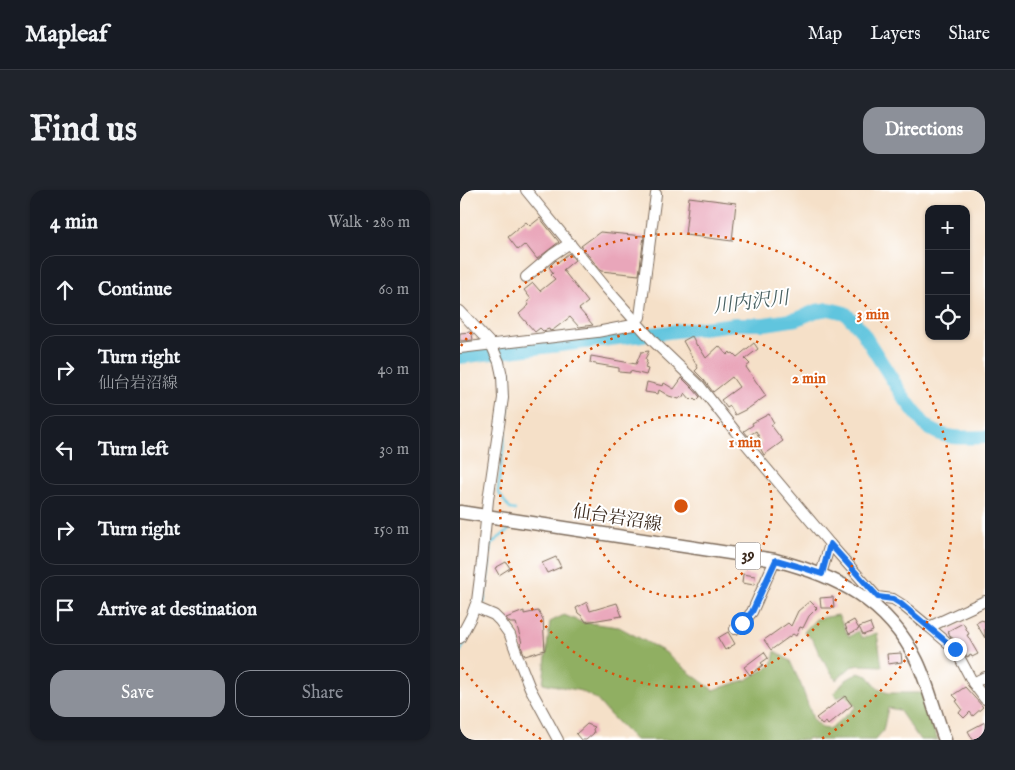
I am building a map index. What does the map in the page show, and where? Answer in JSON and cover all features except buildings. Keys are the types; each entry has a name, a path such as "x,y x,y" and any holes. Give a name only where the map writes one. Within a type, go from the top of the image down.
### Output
{"main road":[{"name":"仙台岩沼線","path":"460,512 776,560 822,574 867,600 879,610 906,642 918,663 945,740"}],"street":[{"path":"526,190 638,324 699,385 830,544 878,597 893,599 901,604 955,649 973,683 985,699"},
{"path":"638,324 656,194"},
{"path":"526,277 552,255 570,244"},
{"path":"460,311 491,345 502,376 503,398 475,607 460,638"},
{"path":"460,348 598,332 638,324"},
{"path":"822,574 830,544"},
{"path":"735,629 752,612 776,560"},
{"path":"929,627 985,600"},
{"path":"475,607 494,615 510,635 530,688 558,740"},
{"path":"973,683 985,677"}],"green space":[{"path":"564,615 581,622 619,627 665,652 713,690 746,680 772,665 775,651 790,661 814,722 822,728 830,729 856,707 845,694 838,698 834,693 846,680 858,673 868,676 878,689 888,693 923,693 931,724 938,740 920,740 899,710 888,708 883,731 875,740 816,740 808,738 807,740 635,740 596,699 581,691 543,683 550,622"},
{"path":"838,615 849,637 858,631 862,638 877,633 882,666 860,665 851,667 836,680 813,640 804,632 816,619"}],"waterway":[{"name":"川内沢川","path":"460,357 735,324 765,324 797,319 816,311 829,309 845,313 859,327 904,398 925,425 946,436 961,438 985,437"},
{"name":"川内沢川","path":"502,351 504,356"},
{"path":"510,371 510,397"},
{"path":"509,401 498,492 510,509 515,510"},
{"path":"491,553 491,544 509,530"},
{"path":"484,603 490,561"},
{"path":"460,652 479,619"}],"route":[{"path":"742,623 752,612 776,560 822,574 830,544 878,597 893,599 901,604 955,649"}]}
